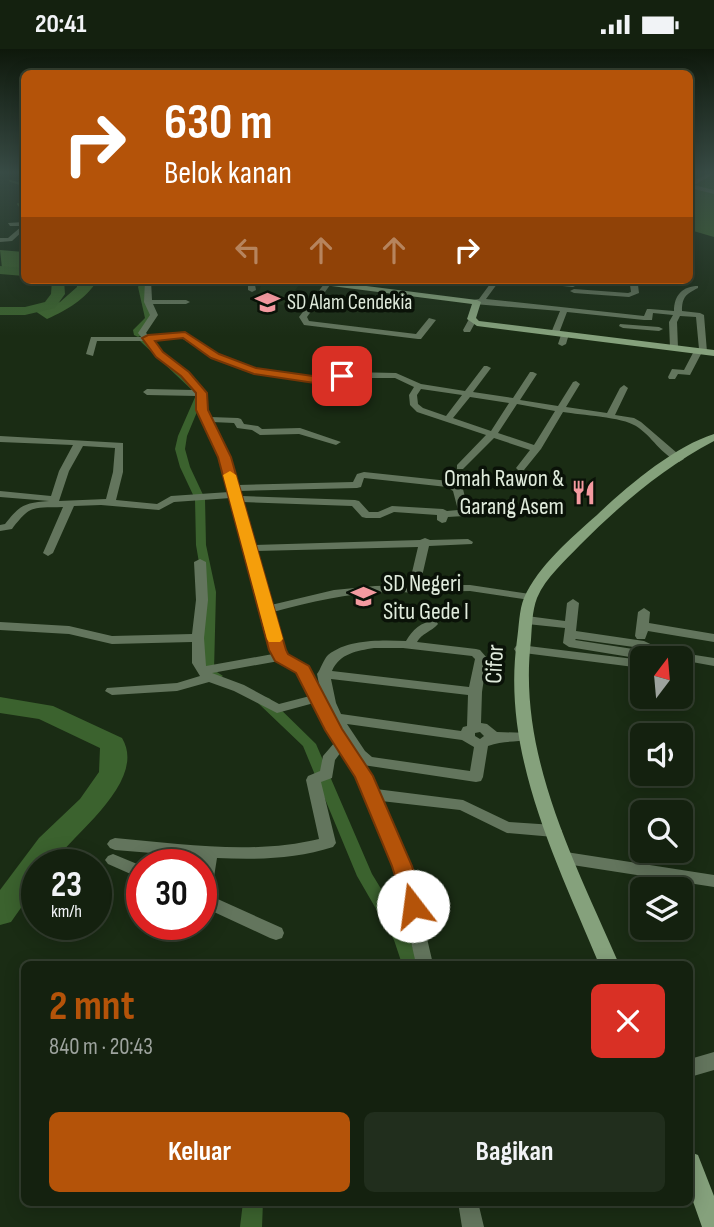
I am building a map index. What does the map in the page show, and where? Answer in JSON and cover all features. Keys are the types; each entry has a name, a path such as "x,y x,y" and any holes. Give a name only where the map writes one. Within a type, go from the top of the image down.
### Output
{"street":[{"path":"0,240 9,240 21,229"},
{"path":"0,233 16,234"},
{"path":"148,284 148,302 153,315 142,333 160,355 185,374 197,393 205,419 225,457 281,657"},
{"path":"251,284 252,290"},
{"path":"432,320 418,337 307,323 303,317 333,284 620,316 647,318 650,311 700,315 701,351 687,373 675,371 672,377"},
{"path":"494,284 484,295 470,325 714,353"},
{"path":"555,333 567,311 574,285 629,295 635,293 635,285"},
{"path":"674,348 673,322 678,313 678,300 683,293 696,287"},
{"path":"148,302 186,302"},
{"path":"617,341 623,326 620,303"},
{"path":"623,326 659,329"},
{"path":"562,344 565,334"},
{"path":"90,354 94,339 185,335 215,356 254,371 328,382 350,375 396,376 419,386 610,416 639,424 660,446 679,459"},
{"path":"448,419 487,368"},
{"path":"460,467 494,433 533,374"},
{"path":"521,468 536,449 576,384"},
{"path":"419,386 413,395 414,405 420,410 536,449"},
{"path":"610,416 624,387"},
{"path":"147,392 197,393"},
{"path":"205,419 237,421 240,426 255,428 260,432 304,432 336,442"},
{"path":"267,610 334,593 375,589 413,591 470,588 530,597 547,574 608,509 646,479 714,437"},
{"path":"0,439 120,446 118,472 110,502"},
{"path":"54,501 68,463 79,444"},
{"path":"0,494 70,503 110,502 159,507 171,499 235,494 357,485 360,475 364,475 443,484 458,489 463,510 460,514 443,517 392,509 380,515 366,515 352,503 235,494"},
{"path":"0,528 8,527 19,511 54,501"},
{"path":"48,554 70,503"},
{"path":"249,548 425,541 468,543"},
{"path":"413,591 425,541"},
{"path":"200,562 202,600 198,663 207,672 277,709 317,698"},
{"name":"Cifor","path":"530,597 520,649 521,714 525,736 554,831 608,961"},
{"path":"570,630 573,603"},
{"path":"645,612 641,631 714,638"},
{"path":"527,620 570,630 642,655 660,653 714,662"},
{"path":"409,646 416,633 432,624"},
{"path":"0,626 58,629 112,640 198,638"},
{"path":"487,740 476,777 377,764 360,754 336,718 324,689 323,674 331,661 347,649 370,643 479,655 470,729 471,741 525,736"},
{"path":"520,649 630,662"},
{"path":"112,691 177,687 207,672 281,657 303,669 342,743 363,776 402,866 424,961"},
{"path":"323,674 475,692"},
{"path":"336,718 470,729"},
{"path":"217,851 306,850 327,843 313,780 327,774 326,764 332,750 342,743"},
{"path":"370,794 463,805 507,827 554,831"},
{"path":"114,852 126,852"},
{"path":"114,852 126,861"},
{"path":"566,858 714,881"},
{"path":"217,906 276,933"},
{"path":"693,1067 714,1061"},
{"path":"693,1171 714,1227"},
{"path":"469,1206 473,1227"}],"shaded area":[{"path":"693,227 714,227 714,237 693,231"},
{"path":"0,250 21,252 21,270 2,268"},
{"path":"77,284 95,284 69,308 47,319 35,311 60,302 77,287"},
{"path":"300,284 283,305 255,302 261,286"}],"waterway":[{"path":"0,270 21,272"},
{"path":"0,311 25,311 50,305 58,294 58,284"},
{"path":"138,335 137,330 149,318 143,284"},
{"path":"143,339 196,389"},
{"path":"199,497 180,449 182,436 200,395"},
{"path":"200,499 201,545 210,592 208,672 217,676"},
{"path":"264,701 309,744 365,876 402,938 409,961"},
{"path":"0,705 44,712 113,744 112,773 90,806 49,846 0,913"},
{"path":"251,1227 253,1206"}],"slow traffic":[{"path":"230,475 275,639"}],"place":[{"name":"SD Alam Cendekia","path":"267,302"},
{"name":"Omah Rawon & Garang Asem","path":"584,492"},
{"name":"SD Negeri Situ Gede I","path":"363,597"}],"route":[{"path":"342,376 328,382 254,371 215,356 185,335 148,338 160,355 185,374 201,393 205,419 225,457 278,650 281,657 303,669 308,684 363,776 402,866 413,906"}]}
